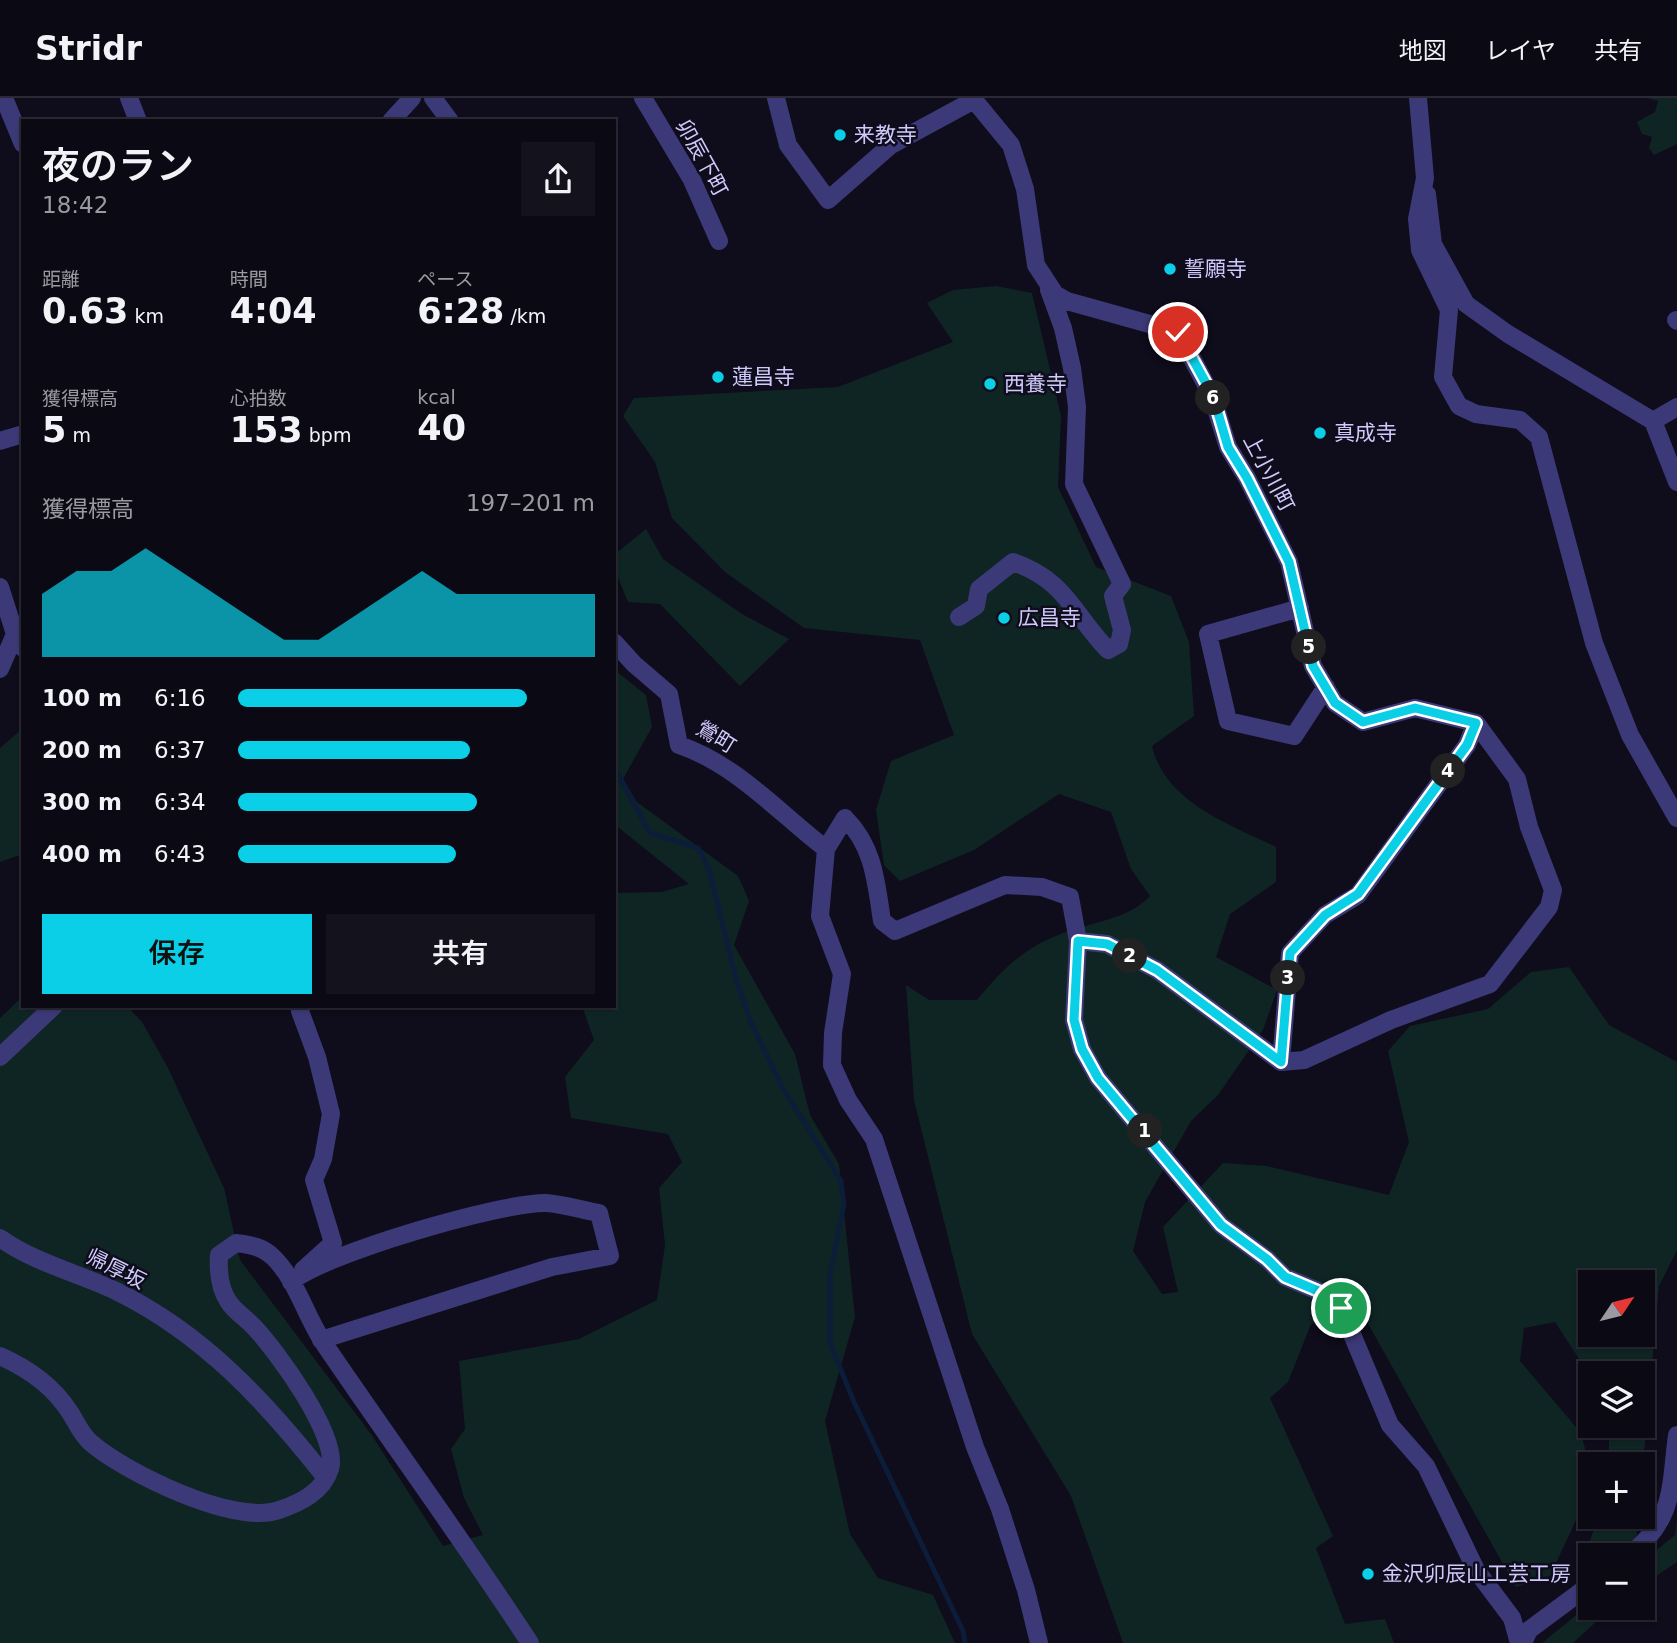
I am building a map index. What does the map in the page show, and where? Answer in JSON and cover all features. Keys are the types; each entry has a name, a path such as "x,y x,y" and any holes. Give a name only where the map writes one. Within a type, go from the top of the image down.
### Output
{"street":[{"path":"4,98 21,139"},
{"path":"129,98 137,119"},
{"path":"393,119 412,98"},
{"path":"433,98 449,119"},
{"name":"卯辰下町","path":"643,98 692,180 719,241"},
{"name":"上小川町","path":"776,98 788,145 828,200 891,145 974,100 1011,145 1025,189 1036,265 1055,294 1067,301 1178,332 1213,396 1228,447 1247,478 1289,562 1313,666 1335,703 1363,722 1415,708 1476,723"},
{"path":"1418,98 1433,244 1466,304 1508,334 1653,421 1677,482"},
{"path":"1425,178 1417,219 1420,250 1449,310 1443,377 1459,406 1476,414 1520,419 1539,437 1594,643 1630,735 1677,818"},
{"path":"959,617 976,606 979,589 1013,562 1054,584 1077,608 1108,650 1119,644 1122,630 1113,596 1122,584 1074,484 1077,407 1072,368 1054,301 1036,265"},
{"path":"1653,421 1677,407"},
{"path":"0,441 21,435"},
{"path":"0,587 19,641 0,669"},
{"path":"1300,608 1208,634 1228,721 1294,736 1326,687"},
{"name":"鶯町","path":"616,644 634,664 669,694 679,745 705,754 760,794 826,849"},
{"path":"1078,941 1107,944 1157,970 1281,1062 1304,1060 1391,1020 1490,984 1549,906 1553,890 1528,827 1517,779 1476,723"},
{"path":"1281,1062 1290,953 1325,915 1358,894 1467,745 1476,723"},
{"path":"1039,1643 1026,1590 1000,1509 975,1447 874,1139 848,1100 832,1065 833,1033 842,974 820,916 826,849 845,818 860,833 873,860 882,921 895,931 1005,885 1042,887 1070,897 1078,941 1074,1020 1082,1049 1098,1078 1221,1225 1267,1259 1285,1277 1323,1293 1341,1308 1390,1425 1426,1466 1476,1570 1512,1618 1521,1643"},
{"path":"0,1057 52,1008"},
{"path":"293,1280 334,1243 314,1180 323,1158 331,1114 317,1057 300,1008"},
{"path":"293,1280 375,1243 516,1206 547,1203 599,1213 610,1256 552,1267 321,1340"},
{"name":"帰厚坂","path":"0,1238 17,1251 118,1292 208,1349 275,1413 326,1478"},
{"path":"0,1356 35,1374 68,1409 89,1441 177,1493 226,1508 271,1513 304,1502 326,1478 331,1466 324,1433 280,1358 228,1302 218,1275 219,1255 236,1243 259,1246 275,1259 293,1280 321,1340 447,1517 530,1643"},
{"path":"1641,1543 1663,1520 1670,1498 1677,1436"},
{"path":"1521,1643 1529,1630 1578,1594"}],"green space":[{"path":"1647,98 1677,98 1677,144 1654,155 1649,148 1652,137 1642,134 1637,122 1655,112 1658,101"},
{"path":"996,286 1032,293 1061,416 1058,487 1096,567 1171,596 1189,642 1194,716 1152,746 1159,765 1170,782 1201,809 1276,847 1276,882 1230,914 1216,957 1277,990 1263,1030 1218,1095 1191,1121 1145,1202 1133,1251 1162,1294 1178,1292 1163,1227 1223,1163 1267,1166 1389,1195 1409,1142 1388,1051 1410,1026 1488,1009 1531,972 1569,967 1609,1025 1677,1062 1677,1250 1659,1286 1656,1320 1656,1270 1578,1270 1578,1348 1653,1348 1652,1361 1581,1361 1555,1322 1524,1328 1520,1361 1578,1429 1578,1438 1582,1438 1586,1452 1578,1452 1578,1516 1550,1576 1516,1587 1362,1313 1311,1324 1288,1382 1270,1398 1333,1536 1316,1548 1345,1624 1385,1619 1394,1643 1123,1643 1071,1496 972,1334 914,1100 906,985 929,1000 977,1000 995,979 1035,946 1072,930 1120,915 1150,896 1131,869 1111,812 1059,794 974,850 900,881 884,865 876,810 891,761 954,735 920,640 804,628 725,572 672,518 655,462 623,416 634,398 838,387 953,342 927,303 953,290"},
{"path":"646,529 663,559 742,614 789,639 740,686 660,604 628,602 616,573 616,553"},
{"path":"616,671 646,695 652,727 623,779 637,802 738,876 749,901 734,945 795,1054 810,1115 839,1164 855,1317 825,1421 850,1534 878,1578 933,1595 955,1643 0,1643 0,1018 21,998 21,1008 129,1008 142,1022 167,1066 224,1188 240,1260 371,1434 443,1546 483,1535 464,1498 451,1449 465,1429 459,1361 579,1339 657,1300 665,1245 659,1188 682,1162 668,1134 571,1118 565,1077 594,1040 583,1008 616,1008 616,893 662,892 689,884 616,826"},
{"path":"21,730 21,855 0,862 0,748"},
{"path":"1609,1438 1645,1438 1644,1452 1609,1452"},
{"path":"1677,1519 1677,1562 1655,1577 1655,1551 1675,1535"},
{"path":"1594,1529 1637,1529 1636,1543 1589,1543"},
{"path":"1578,1614 1578,1620 1598,1620 1573,1643 1542,1643"}],"waterway":[{"path":"616,771 650,833 698,848 709,869 736,979 750,1020 782,1087 841,1181 844,1204 830,1274 830,1343 854,1402 963,1631 965,1643"}],"place":[{"name":"来教寺","path":"840,135"},
{"name":"誓願寺","path":"1170,269"},
{"name":"蓮昌寺","path":"718,377"},
{"name":"西養寺","path":"990,384"},
{"name":"真成寺","path":"1320,433"},
{"name":"広昌寺","path":"1004,618"},
{"name":"金沢卯辰山工芸工房","path":"1368,1574"}],"route":[{"path":"1178,332 1213,396 1228,447 1247,478 1289,562 1313,666 1335,703 1363,722 1415,708 1476,723 1467,745 1358,894 1325,915 1290,953 1281,1062 1157,970 1107,944 1078,941 1074,1020 1082,1049 1098,1078 1221,1225 1267,1259 1285,1277 1323,1293 1341,1308"}]}
